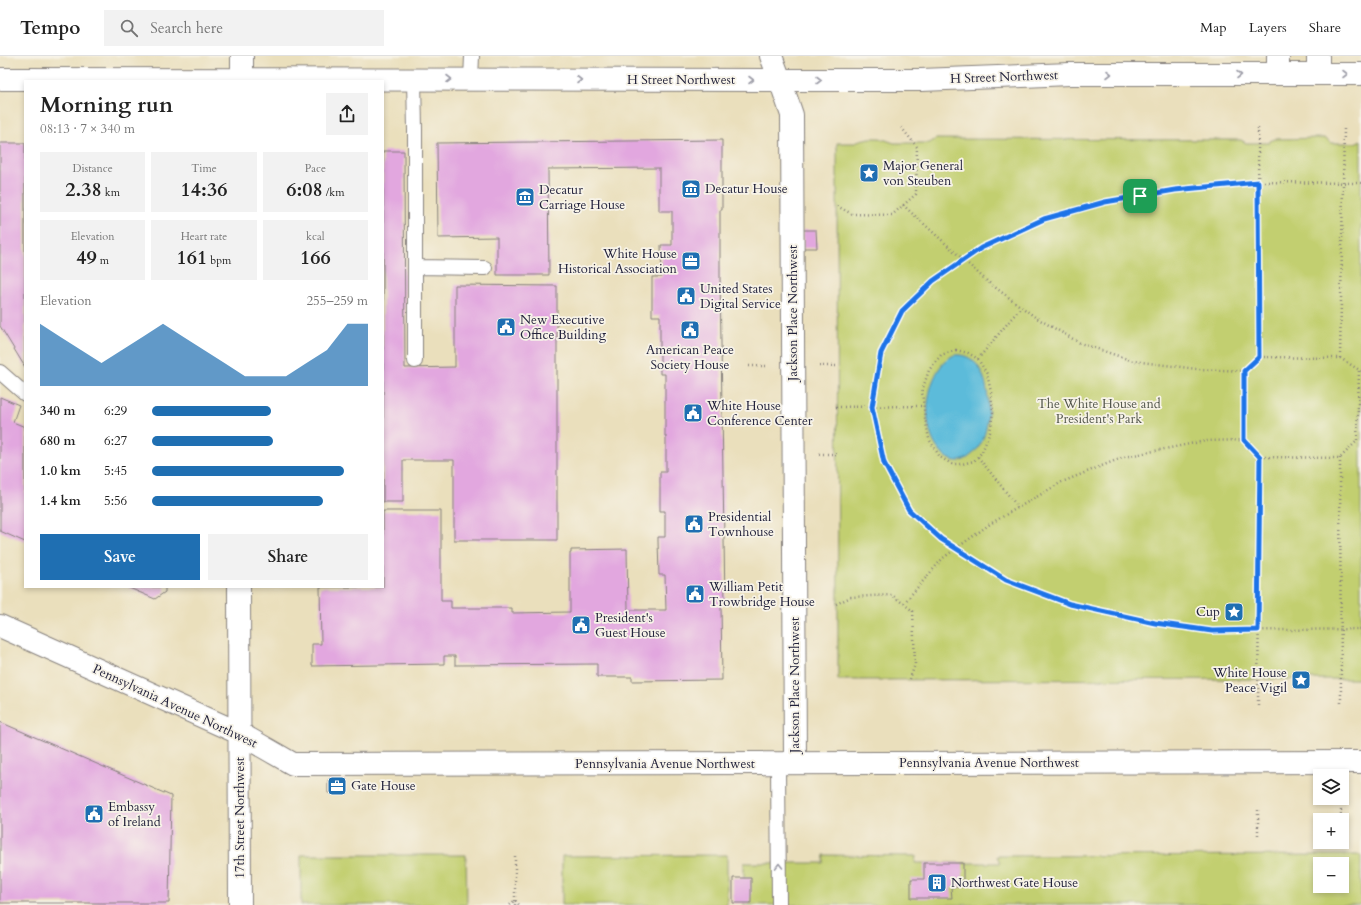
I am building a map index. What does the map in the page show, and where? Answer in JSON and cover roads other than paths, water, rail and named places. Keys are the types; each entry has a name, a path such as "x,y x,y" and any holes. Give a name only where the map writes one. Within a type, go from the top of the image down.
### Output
{"main road":[{"path":"242,56 242,80"},
{"name":"Jackson Place Northwest","path":"770,56 792,115 787,763"},
{"name":"H Street Northwest","path":"0,79 921,80 1278,65 1318,65 1361,74"},
{"name":"17th Street Northwest","path":"239,588 240,905"},
{"name":"Pennsylvania Avenue Northwest","path":"0,626 239,733 293,764 1361,762"}],"lane":[{"path":"472,56 472,79"},
{"path":"414,79 415,360"},
{"path":"415,267 485,268"},
{"path":"0,372 24,393"},
{"path":"779,905 787,763"}],"water":[{"path":"954,355 967,357 976,364 983,376 987,390 988,405 985,434 980,445 976,451 965,460 959,461 954,461 948,458 938,449 932,436 928,421 930,389 936,375 944,363"}],"place":[{"name":"Major General von Steuben","path":"869,173"},
{"name":"Decatur House","path":"691,189"},
{"name":"Decatur Carriage House","path":"525,197"},
{"name":"White House Historical Association","path":"691,261"},
{"name":"United States Digital Service","path":"686,296"},
{"name":"New Executive Office Building","path":"506,327"},
{"name":"American Peace Society House","path":"690,330"},
{"name":"White House Conference Center","path":"693,413"},
{"name":"Presidential Townhouse","path":"694,524"},
{"name":"William Petit Trowbridge House","path":"695,594"},
{"name":"Cup","path":"1234,612"},
{"name":"President's Guest House","path":"581,625"},
{"name":"White House Peace Vigil","path":"1301,680"},
{"name":"Gate House","path":"337,786"},
{"name":"Embassy of Ireland","path":"94,814"},
{"name":"Northwest Gate House","path":"937,883"}],"park label":[{"name":"The White House and President's Park","path":"1099,412"}]}
